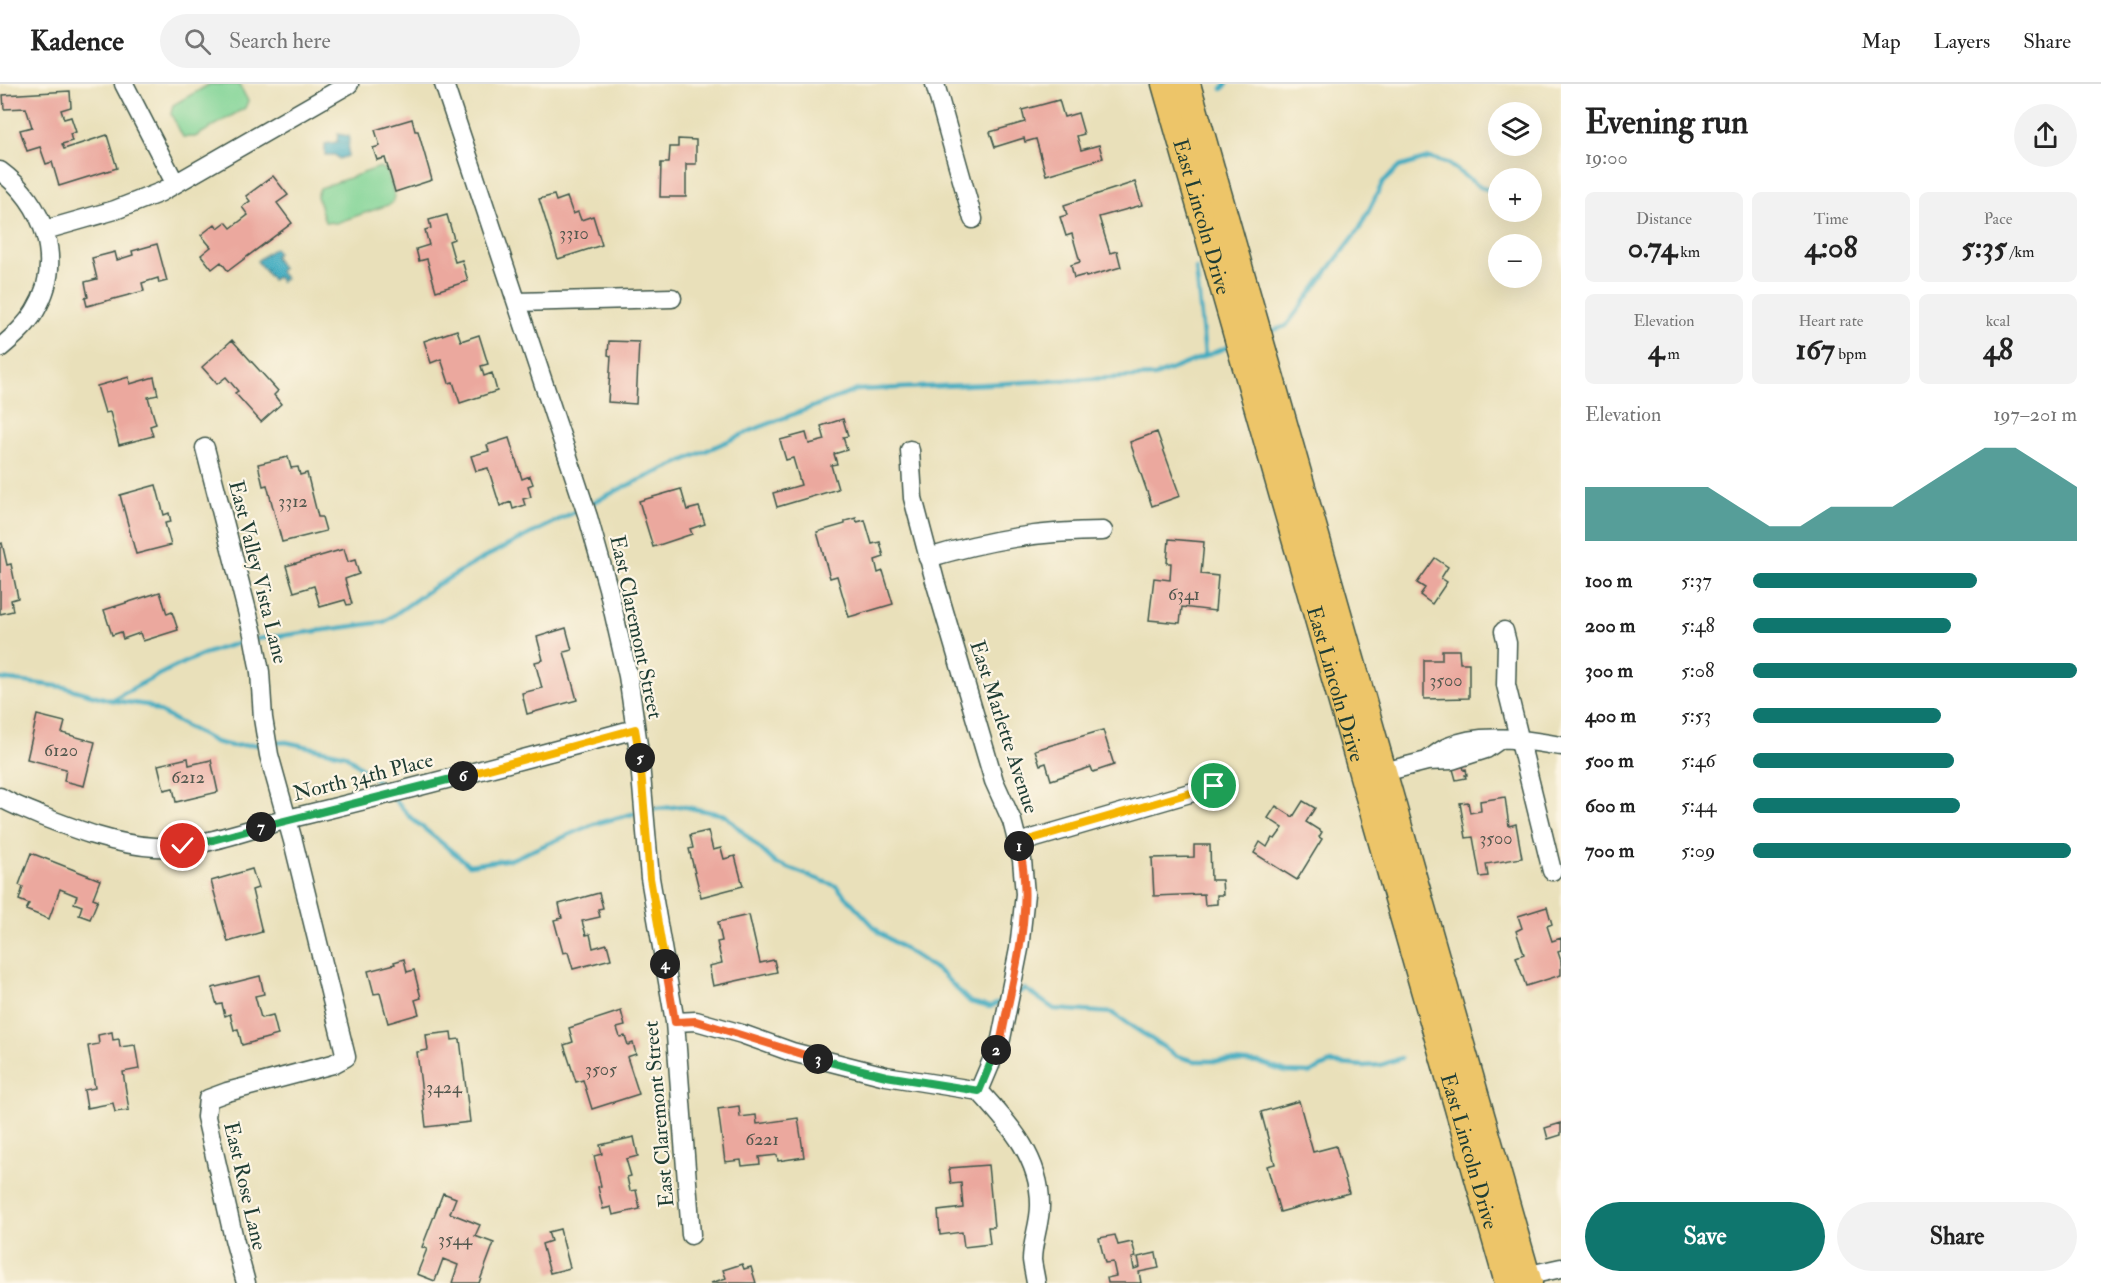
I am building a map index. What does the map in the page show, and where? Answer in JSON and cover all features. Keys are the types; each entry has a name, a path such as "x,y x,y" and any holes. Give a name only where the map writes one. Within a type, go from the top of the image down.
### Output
{"main road":[{"name":"East Lincoln Drive","path":"1164,84 1241,311"},
{"name":"East Lincoln Drive","path":"1188,84 1241,311 1514,1281"}],"street":[{"path":"124,84 175,183"},
{"path":"45,230 140,201 349,84"},
{"name":"East Claremont Street","path":"444,84 588,517 608,588 628,676 639,752 650,878 675,1022 691,1235"},
{"path":"935,84 973,219"},
{"path":"0,171 13,180 36,210 45,230 48,266 44,289 35,310 25,325 0,348"},
{"path":"517,302 672,298"},
{"name":"East Valley Vista Lane","path":"205,448 253,634 269,755 346,1057 333,1064 208,1099"},
{"name":"East Marlette Avenue","path":"910,450 913,498 928,558 994,780 1012,821 1022,860 1025,894 1023,921 1009,997 1001,1039 979,1091"},
{"path":"928,558 968,546 1016,536 1060,531 1103,531"},
{"path":"1504,631 1507,643 1506,685 1552,871"},
{"name":"North 34th Place","path":"0,797 82,831 127,844 156,847 183,846 471,774 635,729"},
{"path":"1373,775 1427,760 1452,760 1486,749 1499,740 1520,738 1561,746"},
{"path":"1018,843 1214,786"},
{"path":"675,1022 696,1021 792,1052 886,1076 979,1091 1013,1129 1027,1151 1038,1182 1040,1206 1032,1259 1036,1283"},
{"name":"East Rose Lane","path":"208,1099 206,1117 246,1283"},
{"path":"1514,1281 1561,1268"}],"green space":[{"path":"210,84 239,84 248,101 245,108 195,137 183,137 171,114 173,105"},
{"path":"380,167 387,171 395,197 391,204 336,223 325,222 317,196 320,188"}],"water":[{"path":"338,134 349,136 348,156 339,159 335,155 325,155 325,144 337,142"},
{"path":"274,248 278,253 274,256 282,268 279,271 285,278 281,282 277,277 272,280 257,261"}],"building":[{"path":"70,91 71,107 61,110 64,119 71,117 76,132 70,134 72,141 62,144 64,149 107,135 117,168 59,186 52,162 46,164 40,147 27,151 20,130 32,127 26,108 4,109 3,95"},
{"path":"1059,100 1064,117 1078,113 1084,134 1077,136 1081,150 1099,145 1103,158 1046,175 1036,139 1025,142 1024,138 995,147 990,132 1025,122 1022,110"},
{"path":"412,119 415,131 418,131 432,180 395,192 385,158 377,160 373,148 380,146 375,130"},
{"path":"678,139 696,140 696,164 686,164 686,197 660,197 661,163 669,163 670,147 678,147"},
{"path":"273,176 288,195 277,203 292,223 228,271 221,262 212,269 201,255 211,247 201,235 215,224 218,228 226,222 231,228 248,215 242,207 250,201 246,196"},
{"path":"1135,182 1142,205 1099,217 1110,253 1117,251 1121,267 1074,278 1071,265 1080,262 1072,234 1066,236 1060,217 1067,215 1064,205"},
{"path":"554,195 556,201 567,197 573,214 578,212 581,220 593,216 602,245 558,259 539,199"},
{"path":"447,215 454,239 449,241 455,262 462,260 468,281 436,291 427,259 419,261 416,249 429,245 425,230 431,228 429,220"},
{"path":"157,244 167,281 159,283 158,278 142,283 144,291 87,306 85,282 97,279 92,258 115,252 117,260 133,255 132,251"},
{"path":"457,330 461,341 479,335 488,364 481,366 484,376 492,373 497,391 460,403 453,382 449,383 441,359 431,363 424,341"},
{"path":"232,340 278,391 274,395 281,404 261,422 235,393 238,391 226,377 217,384 202,367"},
{"path":"609,341 639,342 636,404 608,402 611,356 608,355"},
{"path":"129,377 130,384 154,377 158,395 148,397 156,424 150,426 153,436 119,445 110,412 105,413 97,386"},
{"path":"843,419 848,436 843,437 847,450 834,454 837,464 831,465 838,489 777,507 773,493 801,485 793,458 786,460 780,440 806,433 809,444 825,440 821,426"},
{"path":"1157,432 1180,496 1152,506 1130,442"},
{"path":"509,438 522,479 530,476 533,484 528,486 531,497 523,499 525,505 513,509 511,502 500,506 488,468 476,471 471,456 489,451 487,445"},
{"path":"288,457 291,468 298,467 300,475 307,473 318,517 322,517 326,531 282,542 267,485 263,486 258,464"},
{"path":"156,485 164,515 169,513 171,522 165,523 171,545 136,554 120,495"},
{"path":"681,489 687,510 699,507 705,524 690,529 692,534 653,547 639,501"},
{"path":"856,518 857,522 865,520 872,544 880,542 884,557 875,560 878,573 883,571 893,604 849,617 837,576 830,578 817,532 845,524 845,521"},
{"path":"1169,539 1204,542 1201,574 1218,576 1215,611 1182,607 1180,623 1149,620 1154,578 1170,580 1171,563 1167,563"},
{"path":"2,543 7,565 11,564 18,598 11,600 13,611 0,614 0,544"},
{"path":"344,549 348,562 355,560 359,574 345,579 352,604 347,605 345,600 320,607 314,586 294,592 286,566"},
{"path":"1435,558 1448,567 1441,578 1447,582 1432,604 1420,595 1425,588 1417,583"},
{"path":"160,592 167,614 172,612 178,630 143,641 140,633 123,639 121,632 112,635 104,610"},
{"path":"566,628 572,650 564,652 577,700 527,714 522,693 542,688 535,662 543,660 537,637"},
{"path":"1442,650 1459,650 1460,663 1469,663 1469,698 1424,699 1424,660 1442,660"},
{"path":"37,715 65,722 62,733 95,742 84,786 64,781 66,769 27,759"},
{"path":"1103,730 1114,765 1093,772 1091,767 1051,780 1046,763 1040,765 1035,750"},
{"path":"1459,748 1467,775 1465,775 1466,778 1456,780 1453,769"},
{"path":"188,758 189,765 211,760 218,792 176,802 173,788 164,790 158,765"},
{"path":"1505,797 1509,826 1516,824 1522,858 1486,864 1488,876 1480,877 1473,837 1466,838 1460,803 1468,802 1470,813 1481,811 1480,801"},
{"path":"1303,801 1315,808 1306,822 1322,832 1319,837 1322,839 1297,880 1254,853 1260,842 1267,847 1272,838 1275,839 1283,828 1268,818 1276,806 1293,817"},
{"path":"708,831 713,850 721,848 724,859 735,856 743,886 701,897 689,849 693,848 690,835"},
{"path":"1194,845 1210,845 1211,880 1222,880 1223,895 1217,895 1217,904 1205,905 1204,894 1154,896 1152,858 1194,857"},
{"path":"31,853 100,880 93,898 98,900 90,919 79,915 82,906 74,903 77,896 60,889 49,919 26,910 29,904 19,900 23,887 19,885"},
{"path":"252,869 258,888 252,890 262,932 228,942 211,881"},
{"path":"599,893 603,908 598,909 600,917 582,921 586,935 590,934 593,948 607,944 611,959 573,969 568,952 563,953 554,920 562,918 559,904"},
{"path":"1547,907 1552,924 1547,926 1552,941 1561,938 1561,951 1558,952 1561,961 1561,975 1526,986 1516,957 1524,954 1516,931 1522,928 1518,916"},
{"path":"749,915 760,963 774,960 777,972 713,986 709,966 722,963 717,942 722,941 718,922"},
{"path":"404,959 407,972 414,970 421,998 415,1000 419,1014 388,1023 380,993 374,994 368,971 395,964 394,962"},
{"path":"260,976 264,994 255,996 261,1018 273,1015 278,1035 242,1045 238,1029 234,1030 230,1014 225,1016 222,1004 217,1005 212,988"},
{"path":"621,1011 625,1026 617,1028 620,1037 625,1036 628,1045 633,1043 636,1054 627,1057 639,1094 592,1109 583,1080 576,1082 564,1045 573,1042 569,1028"},
{"path":"112,1032 113,1040 119,1039 120,1047 135,1045 139,1069 123,1072 129,1110 115,1112 113,1103 87,1108 84,1090 95,1088 88,1046 99,1044 98,1035"},
{"path":"451,1032 452,1040 460,1039 470,1122 426,1127 417,1052 428,1050 426,1035"},
{"path":"1299,1101 1313,1152 1336,1146 1349,1193 1280,1212 1267,1166 1275,1164 1261,1112"},
{"path":"739,1106 740,1117 756,1115 757,1124 798,1118 804,1157 778,1161 777,1155 759,1157 760,1164 742,1166 741,1160 725,1162 718,1109"},
{"path":"1561,1123 1561,1135 1548,1139 1545,1128"},
{"path":"634,1137 638,1156 626,1159 631,1176 627,1177 630,1191 636,1190 640,1209 613,1215 611,1207 603,1209 598,1187 601,1186 594,1156 602,1154 600,1145"},
{"path":"988,1165 994,1227 988,1227 990,1244 964,1247 962,1232 940,1235 938,1211 963,1208 961,1183 951,1184 949,1168"},
{"path":"443,1193 456,1198 450,1213 480,1225 475,1236 494,1243 479,1283 452,1283 458,1265 443,1259 435,1281 417,1274 427,1249 422,1247"},
{"path":"560,1229 570,1268 550,1273 542,1244 551,1241 548,1232"},
{"path":"1115,1235 1118,1245 1132,1242 1136,1257 1132,1258 1134,1269 1140,1267 1138,1257 1156,1253 1159,1268 1139,1272 1141,1283 1108,1283 1107,1278 1116,1276 1113,1262 1105,1263 1099,1238"},
{"path":"742,1264 744,1269 751,1267 756,1283 711,1283 726,1278 723,1270"}],"waterway":[{"path":"1222,89 1227,84"},
{"path":"1266,333 1286,326 1360,228 1383,182 1399,167 1429,158 1447,163 1480,187 1488,190"},
{"path":"1196,269 1205,355"},
{"path":"588,505 755,429 857,390 1155,376 1230,346"},
{"path":"257,639 384,622 435,586 487,556 580,509"},
{"path":"111,700 195,658 249,641"},
{"path":"0,679 64,687 110,700 147,705 215,742 232,746 264,744"},
{"path":"272,743 286,742 346,755 380,783 386,791"},
{"path":"392,797 411,818 469,865 512,859 594,824 640,812"},
{"path":"648,810 681,806 725,815 775,863 836,886 880,933 940,972 970,1002 990,1007 1003,1000"},
{"path":"1016,994 1025,989 1054,1009 1112,1013 1177,1056 1194,1061 1260,1063 1286,1072 1310,1073 1330,1063 1381,1065 1401,1058"}],"route":[{"path":"183,846 471,774 635,729 650,878 675,1022 696,1021 792,1052 886,1076 979,1091 1001,1039 1019,949 1025,894 1018,843 1214,786"}]}
